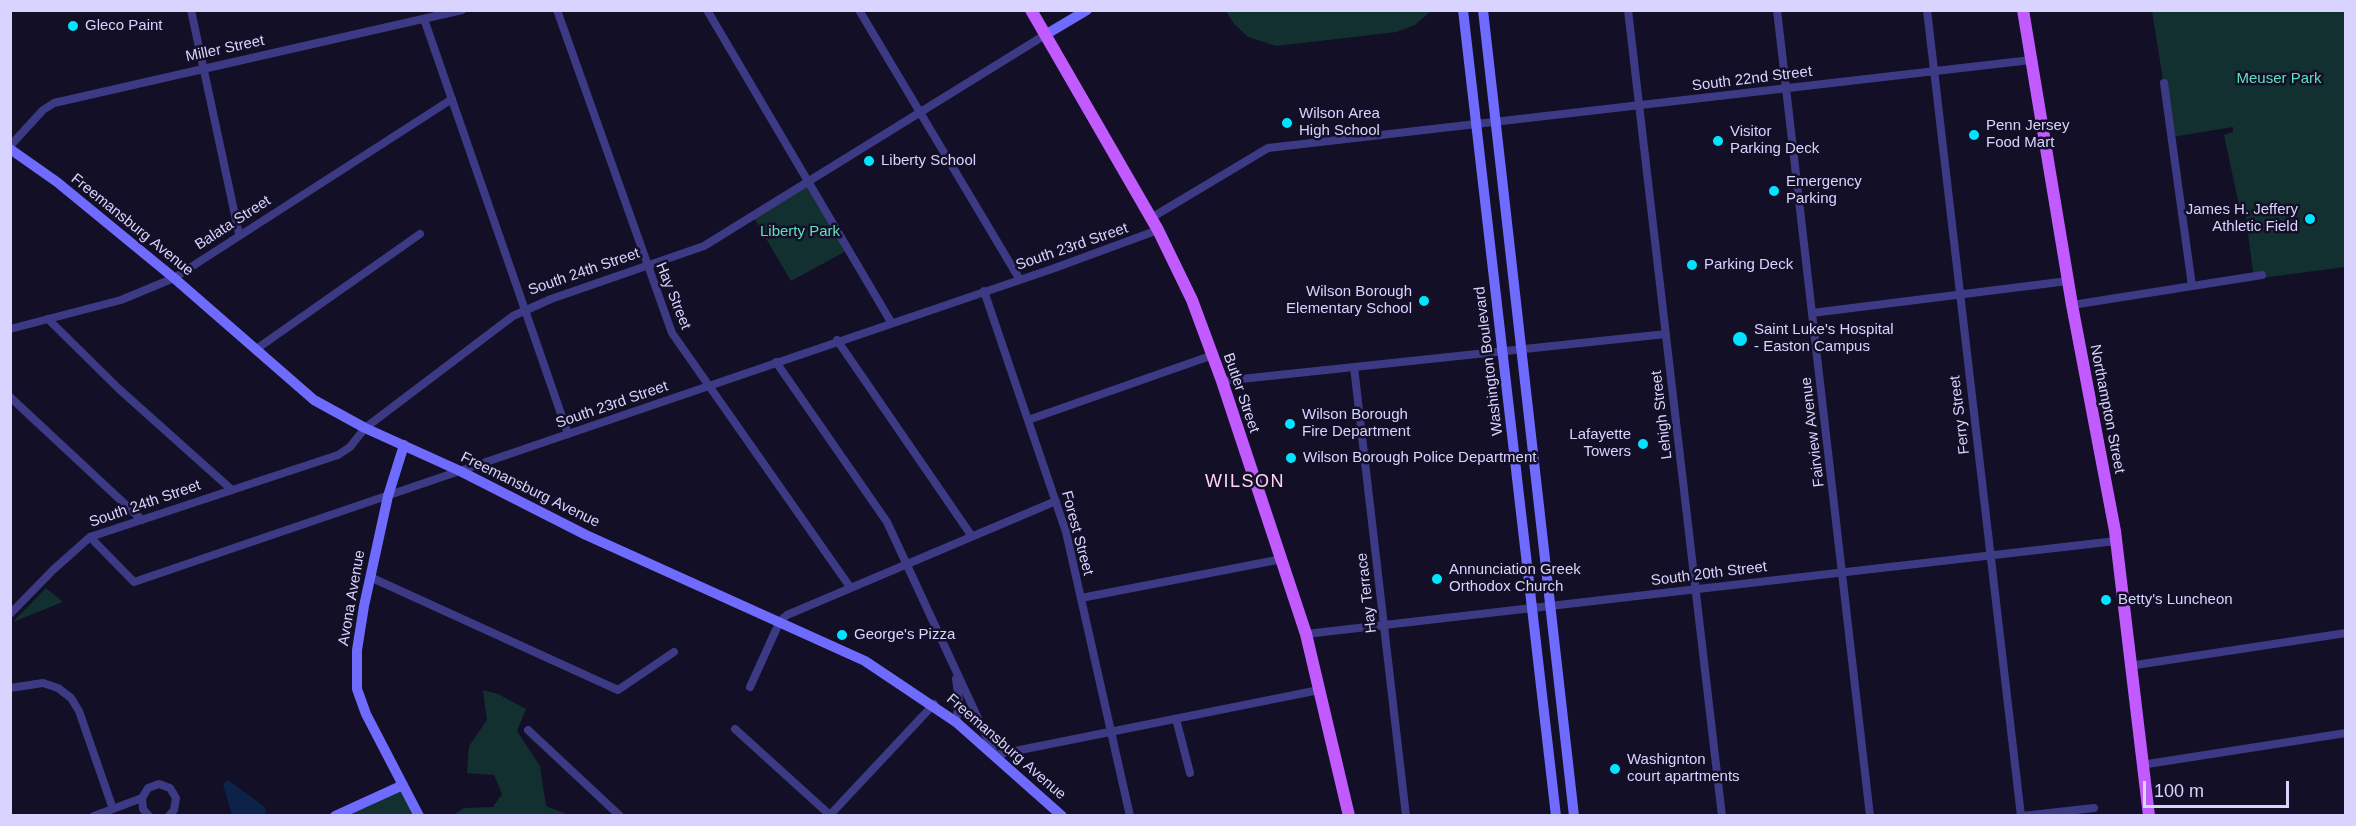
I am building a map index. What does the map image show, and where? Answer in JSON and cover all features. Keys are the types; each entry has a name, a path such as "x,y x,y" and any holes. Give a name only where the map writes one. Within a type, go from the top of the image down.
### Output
{"main road":[{"name":"Butler Street","path":"1031,10 1158,230 1192,300 1222,381 1306,634 1349,816"},
{"name":"Northampton Street","path":"2023,10 2072,305 2116,541 2141,765 2149,816"}],"street":[{"path":"191,10 201,68 239,234"},
{"name":"Miller Street","path":"10,147 43,110 54,103 462,10"},
{"name":"Hay Street","path":"557,10 646,266 672,333 850,587"},
{"path":"707,10 891,322"},
{"path":"859,10 1020,280"},
{"name":"South 24th Street","path":"10,614 59,564 90,537 338,455 350,447 365,428 525,309 704,246 807,180 1087,10"},
{"name":"Washington Boulevard","path":"1464,10 1556,816"},
{"path":"1483,10 1574,816"},
{"name":"Lehigh Street","path":"1628,10 1722,816"},
{"name":"Fairview Avenue","path":"1777,10 1870,816"},
{"name":"Ferry Street","path":"1927,10 2022,816"},
{"path":"424,19 568,434"},
{"name":"South 22nd Street","path":"1151,218 1268,148 2031,60"},
{"path":"2164,83 2192,286"},
{"name":"Balata Street","path":"10,328 121,300 174,278 239,234 452,99"},
{"name":"Freemansburg Avenue","path":"10,147 57,182 174,278 305,394 365,428 460,471 586,535 865,661 934,704 1062,816"},
{"name":"South 23rd Street","path":"90,537 134,582 837,340 1020,280 1158,230"},
{"path":"255,350 420,234"},
{"path":"2072,305 2262,275"},
{"path":"1812,313 2068,281"},
{"name":"Forest Street","path":"984,291 1056,501 1081,598 1130,816"},
{"path":"48,319 119,389 231,490"},
{"path":"1222,381 1666,334"},
{"path":"837,340 971,535"},
{"path":"1028,420 1213,355"},
{"path":"776,362 887,522 995,755 1319,690"},
{"name":"Hay Terrace","path":"1354,367 1406,816"},
{"path":"10,397 142,520"},
{"name":"Avona Avenue","path":"404,445 388,496 369,577 357,650 357,689 366,714 419,816"},
{"path":"750,687 780,621 787,615 907,565 971,535 1056,501"},
{"name":"South 20th Street","path":"1306,634 2116,541"},
{"path":"1081,598 1282,558"},
{"path":"369,577 618,690 674,652"},
{"path":"2130,666 2346,633"},
{"path":"954,669 959,701 956,722"},
{"path":"10,688 43,682 58,688 71,698 79,711 113,809"},
{"path":"735,729 830,815 934,704"},
{"path":"1176,719 1190,773"},
{"path":"528,729 620,816"},
{"path":"2141,765 2346,733"},
{"path":"94,816 141,798 153,785 170,788 176,798 176,804 169,816"},
{"path":"335,816 403,785"},
{"path":"141,798 143,809 149,816"},
{"path":"2022,816 2094,808"}],"green space":[{"path":"1226,11 1431,11 1415,25 1397,32 1276,46 1248,37 1234,24"},
{"name":"Meuser Park","path":"2152,11 2345,11 2345,267 2254,279 2245,211 2240,210 2224,135 2233,132 2233,127 2172,137"},
{"name":"Liberty Park","path":"807,180 848,250 791,281 752,215"},
{"path":"46,588 63,602 13,622"},
{"path":"483,690 498,694 526,709 517,731 540,766 546,806 569,815 453,815 464,808 493,807 502,794 494,775 467,773 469,746 487,720"},
{"path":"403,785 419,816 326,816"}],"water":[{"path":"228,780 265,807 266,815 232,815 223,785"}],"place":[{"name":"Gleco Paint","path":"73,26"},
{"name":"Wilson Area High School","path":"1287,123"},
{"name":"Penn Jersey Food Mart","path":"1974,135"},
{"name":"Visitor Parking Deck","path":"1718,141"},
{"name":"Liberty School","path":"869,161"},
{"name":"Emergency Parking","path":"1774,191"},
{"name":"James H. Jeffery Athletic Field","path":"2310,219"},
{"name":"Parking Deck","path":"1692,265"},
{"name":"Wilson Borough Elementary School","path":"1424,301"},
{"name":"Saint Luke's Hospital - Easton Campus","path":"1740,339"},
{"name":"Wilson Borough Fire Department","path":"1290,424"},
{"name":"Lafayette Towers","path":"1643,444"},
{"name":"Wilson Borough Police Department","path":"1291,458"},
{"name":"Annunciation Greek Orthodox Church","path":"1437,579"},
{"name":"Betty's Luncheon","path":"2106,600"},
{"name":"George's Pizza","path":"842,635"},
{"name":"Washignton court apartments","path":"1615,769"}],"district":[{"name":"WILSON","path":"1245,482"}]}
